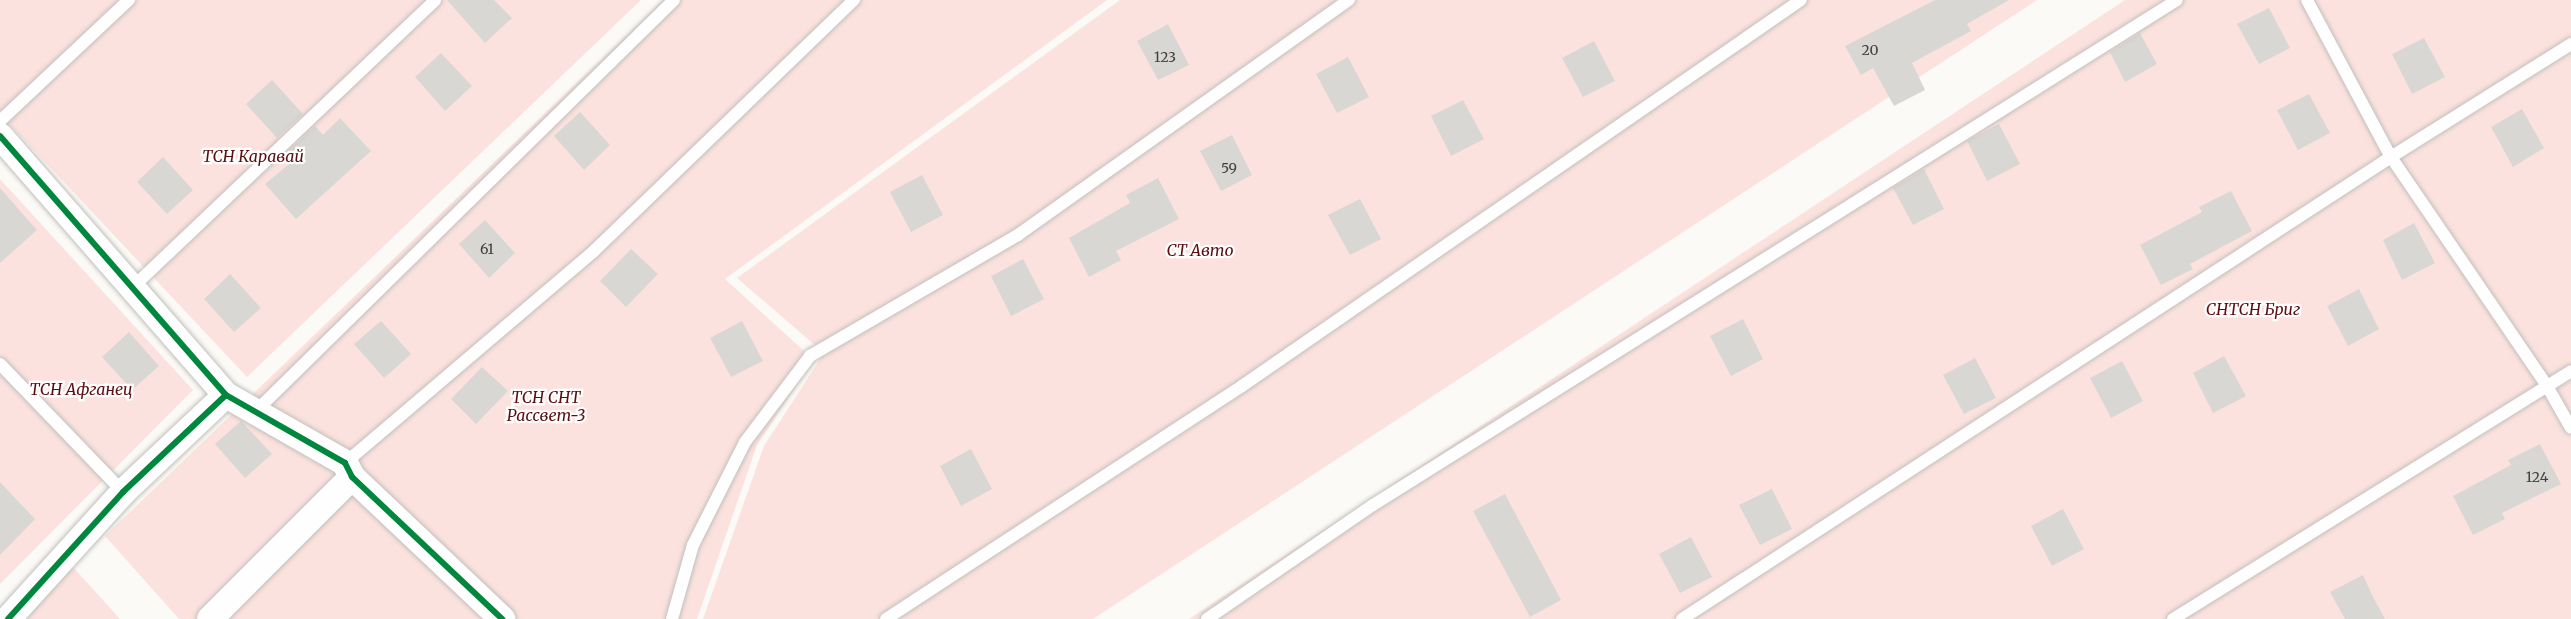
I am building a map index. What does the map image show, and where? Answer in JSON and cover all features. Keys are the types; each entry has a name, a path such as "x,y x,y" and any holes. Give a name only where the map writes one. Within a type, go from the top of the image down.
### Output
{"street":[{"path":"0,136 134,286 226,395 256,411 348,470 502,619"},
{"path":"8,619 123,492 226,395"},
{"path":"210,619 348,470"}],"lane":[{"path":"0,121 129,0"},
{"path":"134,286 435,0"},
{"path":"256,411 674,0"},
{"path":"348,470 595,250 854,0"},
{"path":"672,619 693,545 745,442 810,356 1017,235 1349,0"},
{"path":"886,619 1242,386 1801,0"},
{"path":"1206,619 1373,505 2177,0"},
{"path":"2307,0 2391,157 2547,386 2571,428"},
{"path":"1682,619 2391,157 2571,44"},
{"path":"0,364 123,492"},
{"path":"2173,619 2571,371"}],"green space":[{"name":"ТСН Каравай","path":"0,0 641,0 247,377 0,114"},
{"name":"ТСН СНТ Рассвет-3","path":"663,0 1107,0 725,279 814,360 757,445 697,619 179,619 105,536"},
{"name":"СТ Авто","path":"1120,0 2037,0 1093,619 703,619 764,446 824,353 737,278"},
{"name":"СНТСН Бриг","path":"2125,0 2571,0 2571,619 1189,619"},
{"name":"ТСН Афганец","path":"0,179 193,390 0,584"},
{"path":"73,567 120,619 14,619"}],"building":[{"path":"447,0 494,0 512,18 485,43"},
{"path":"1935,0 2009,0 1967,24 1971,31 1912,63 1925,90 1894,106 1873,68 1861,75 1845,46"},
{"path":"2269,8 2290,48 2259,64 2237,24"},
{"path":"1168,24 1189,65 1158,80 1137,41"},
{"path":"2140,33 2157,64 2125,82 2110,52"},
{"path":"2424,38 2445,77 2412,94 2392,54"},
{"path":"1594,41 1615,81 1583,97 1562,58"},
{"path":"441,53 472,86 445,111 415,77"},
{"path":"1348,57 1369,97 1337,113 1316,74"},
{"path":"272,80 303,114 277,138 246,104"},
{"path":"2309,94 2330,133 2298,150 2277,110"},
{"path":"1463,100 1484,139 1451,156 1431,116"},
{"path":"2522,109 2544,148 2513,167 2491,127"},
{"path":"580,112 610,145 584,170 554,136"},
{"path":"340,118 371,151 296,219 265,184 296,158 289,150 315,126 323,135"},
{"path":"1999,124 2020,164 1987,181 1967,141"},
{"path":"1232,135 1252,175 1221,191 1200,151"},
{"path":"163,157 193,190 167,214 137,182"},
{"path":"1924,169 1944,209 1913,225 1893,188"},
{"path":"922,175 943,215 911,232 890,192"},
{"path":"1158,178 1179,219 1116,251 1121,260 1089,277 1069,238 1130,203 1126,195"},
{"path":"0,188 37,230 0,263"},
{"path":"2231,191 2252,231 2190,264 2193,269 2161,285 2140,245 2202,212 2199,207"},
{"path":"1360,199 1381,239 1350,255 1328,215"},
{"path":"485,220 515,253 489,278 459,244"},
{"path":"2414,223 2435,263 2402,280 2383,240"},
{"path":"631,249 658,274 626,307 600,281"},
{"path":"1023,259 1044,299 1011,316 991,276"},
{"path":"230,274 261,308 234,332 204,299"},
{"path":"2359,289 2379,329 2348,346 2327,306"},
{"path":"1743,319 1763,359 1731,376 1710,336"},
{"path":"381,321 411,354 384,378 354,344"},
{"path":"742,321 763,361 731,377 710,338"},
{"path":"129,332 159,366 132,390 102,357"},
{"path":"2224,356 2246,396 2213,413 2193,373"},
{"path":"1975,358 1996,398 1964,414 1943,375"},
{"path":"2122,361 2143,401 2111,418 2090,378"},
{"path":"482,367 508,391 476,424 451,399"},
{"path":"241,421 272,454 245,478 215,444"},
{"path":"2540,444 2561,484 2502,513 2505,519 2473,535 2453,496 2511,465 2508,460"},
{"path":"971,449 992,489 961,506 940,466"},
{"path":"0,482 35,519 0,555"},
{"path":"1772,489 1792,529 1760,545 1739,505"},
{"path":"1505,494 1561,600 1530,617 1473,511"},
{"path":"2063,509 2084,549 2052,566 2031,526"},
{"path":"1691,537 1712,577 1680,593 1659,554"},
{"path":"2363,575 2385,619 2345,619 2330,592"}],"cycle path":[{"path":"0,136 226,395 345,463 352,477 502,619"},
{"path":"8,619 123,492 226,395"}]}
